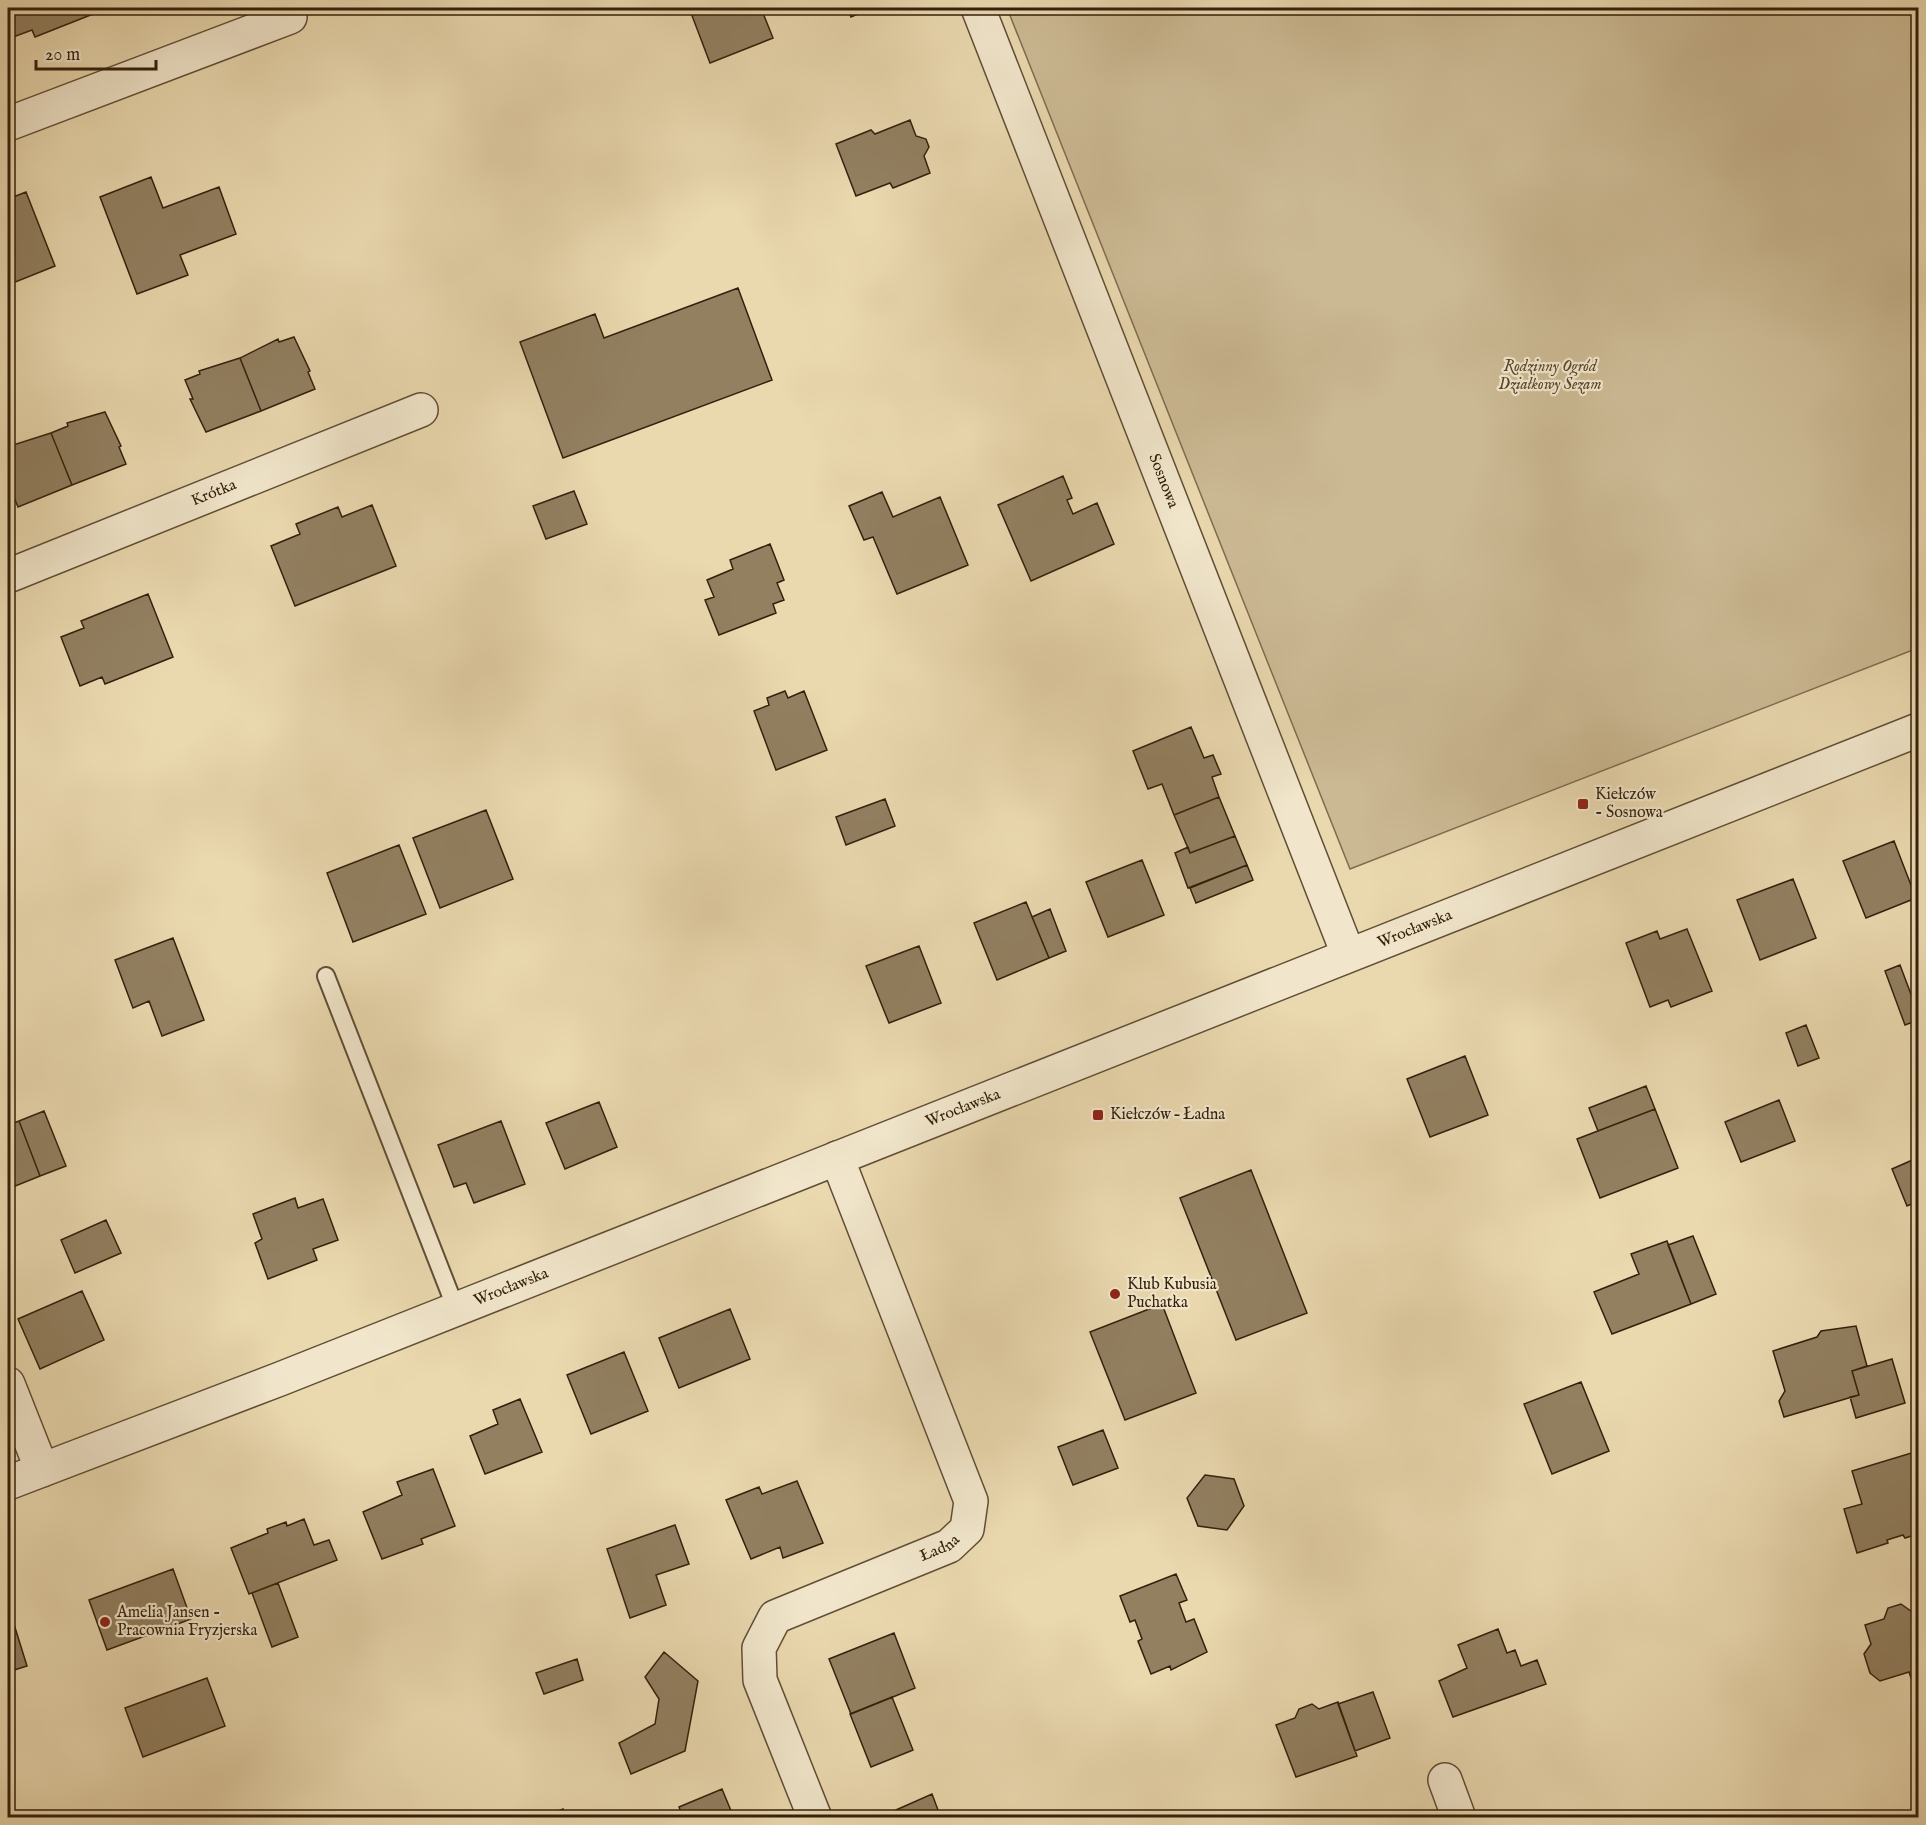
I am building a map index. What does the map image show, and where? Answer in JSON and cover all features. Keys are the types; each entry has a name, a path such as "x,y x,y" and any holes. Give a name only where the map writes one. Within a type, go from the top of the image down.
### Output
{"street":[{"name":"Sosnowa","path":"978,8 1348,954"},
{"path":"8,124 290,16"},
{"name":"Krótka","path":"8,576 421,410"},
{"name":"Wrocławska","path":"8,1483 456,1309 1918,730"},
{"name":"Ładna","path":"815,1818 760,1680 759,1648 775,1617 949,1546 967,1529 971,1501 837,1158"},
{"path":"8,1384 42,1470"},
{"path":"1445,1780 1459,1818"}],"lane":[{"path":"326,976 456,1309"}],"green space":[{"name":"Rodzinny Ogród Działkowy Sezam","path":"1007,8 1918,8 1918,648 1350,869"}],"building":[{"path":"8,8 97,8 91,10 93,14 35,37 32,30 8,39"},
{"path":"705,8 761,8 773,38 710,63 691,13"},
{"path":"847,8 872,8 851,17"},
{"path":"910,120 916,136 926,139 929,147 924,156 930,173 893,188 890,183 856,196 836,144 871,130 875,134"},
{"path":"151,177 163,208 219,187 236,234 180,255 188,275 137,294 100,197"},
{"path":"26,192 55,266 8,285 8,199"},
{"path":"738,288 772,380 563,458 520,342 595,314 604,338"},
{"path":"294,337 310,371 308,372 315,389 261,411 240,358 278,339 279,342"},
{"path":"240,358 261,411 206,432 190,399 193,399 185,380 200,374 199,371"},
{"path":"105,412 121,446 119,447 126,464 72,485 51,433 68,426 67,423"},
{"path":"51,433 72,485 18,507 11,490 8,489 10,446"},
{"path":"1063,476 1072,498 1067,500 1073,514 1097,503 1114,544 1031,581 998,505"},
{"path":"574,491 587,524 546,539 533,506"},
{"path":"882,492 893,517 940,497 968,565 897,594 873,537 864,540 849,506"},
{"path":"372,505 396,566 295,606 271,546 300,534 296,524 338,507 342,517"},
{"path":"770,544 784,580 777,583 784,600 773,604 776,613 719,635 705,600 714,597 707,580 733,569 730,560"},
{"path":"148,594 173,657 105,684 102,677 80,686 61,637 84,628 81,621"},
{"path":"785,691 788,698 804,691 827,750 776,770 754,711 769,705 767,698"},
{"path":"1191,727 1204,758 1213,755 1221,774 1212,777 1219,797 1174,815 1162,784 1148,789 1133,751"},
{"path":"1219,797 1235,836 1190,853 1174,815"},
{"path":"885,799 895,826 846,845 836,817"},
{"path":"486,810 513,879 440,908 413,838"},
{"path":"1235,836 1247,865 1188,888 1175,853 1188,847 1190,853"},
{"path":"1894,841 1916,898 1866,918 1843,861"},
{"path":"399,845 426,914 353,942 327,873"},
{"path":"1142,860 1164,915 1108,937 1086,882"},
{"path":"1247,865 1253,880 1196,903 1190,888"},
{"path":"1793,879 1816,938 1760,960 1737,900"},
{"path":"1026,902 1049,958 997,980 974,923"},
{"path":"1050,909 1066,951 1049,958 1032,917"},
{"path":"1687,929 1712,991 1671,1007 1668,1000 1650,1007 1626,943 1657,931 1660,939"},
{"path":"173,938 204,1020 162,1036 149,1001 133,1008 115,960"},
{"path":"919,946 941,1003 889,1023 866,966"},
{"path":"1900,965 1918,1013 1918,1020 1905,1025 1885,971"},
{"path":"1806,1025 1819,1058 1798,1066 1786,1033"},
{"path":"1465,1056 1488,1115 1430,1137 1407,1079"},
{"path":"1646,1086 1655,1109 1598,1131 1589,1108"},
{"path":"1779,1100 1795,1141 1741,1162 1725,1122"},
{"path":"599,1102 617,1147 565,1169 546,1123"},
{"path":"1655,1109 1678,1168 1600,1198 1577,1139"},
{"path":"44,1111 66,1166 40,1176 19,1121"},
{"path":"19,1121 40,1176 8,1189 8,1125"},
{"path":"501,1121 525,1184 474,1203 466,1183 454,1187 438,1145"},
{"path":"1918,1145 1918,1201 1907,1206 1892,1169 1917,1158 1912,1147"},
{"path":"1251,1170 1307,1313 1236,1340 1180,1198"},
{"path":"295,1198 298,1208 323,1199 338,1240 313,1249 317,1260 268,1279 255,1243 262,1239 253,1214"},
{"path":"106,1220 121,1253 75,1273 61,1240"},
{"path":"1693,1236 1716,1294 1691,1304 1668,1245"},
{"path":"1667,1241 1691,1304 1612,1334 1594,1292 1639,1274 1631,1254"},
{"path":"82,1291 104,1340 40,1369 18,1319"},
{"path":"1162,1304 1196,1393 1125,1420 1090,1332"},
{"path":"730,1309 750,1359 679,1388 659,1338"},
{"path":"1856,1326 1867,1366 1852,1371 1859,1395 1784,1417 1779,1401 1785,1391 1773,1351 1817,1337 1821,1331"},
{"path":"624,1352 648,1411 591,1434 567,1375"},
{"path":"1892,1359 1905,1403 1856,1418 1850,1397 1859,1395 1852,1371"},
{"path":"1581,1382 1609,1451 1552,1474 1524,1404"},
{"path":"520,1399 542,1452 485,1474 470,1436 498,1424 493,1410"},
{"path":"1103,1430 1118,1468 1073,1485 1058,1447"},
{"path":"1918,1451 1918,1534 1905,1538 1903,1535 1887,1540 1888,1543 1857,1553 1844,1509 1862,1504 1852,1471"},
{"path":"433,1469 455,1526 421,1539 423,1544 382,1559 363,1512 402,1495 397,1482"},
{"path":"1205,1475 1234,1479 1244,1506 1227,1530 1198,1526 1187,1498"},
{"path":"797,1481 823,1543 783,1558 780,1547 751,1559 726,1500 759,1487 762,1494"},
{"path":"304,1519 314,1545 329,1540 337,1560 249,1594 231,1548 268,1533 267,1529 286,1522 287,1526"},
{"path":"675,1525 689,1564 656,1575 666,1605 630,1618 607,1549"},
{"path":"173,1569 191,1619 107,1650 89,1600"},
{"path":"1176,1574 1187,1600 1179,1603 1186,1622 1194,1619 1207,1652 1171,1670 1170,1666 1151,1674 1138,1641 1142,1639 1135,1620 1130,1622 1120,1596"},
{"path":"278,1583 298,1637 272,1647 252,1593"},
{"path":"1901,1604 1911,1611 1918,1609 1918,1676 1911,1678 1909,1672 1880,1681 1870,1673 1864,1654 1871,1644 1865,1625 1884,1619 1888,1608"},
{"path":"8,1605 27,1666 8,1672"},
{"path":"1498,1629 1507,1653 1515,1650 1521,1666 1537,1660 1546,1684 1453,1717 1439,1681 1467,1668 1458,1645"},
{"path":"894,1633 915,1688 851,1714 829,1659"},
{"path":"664,1652 698,1681 685,1751 631,1774 619,1743 655,1724 659,1699 645,1677"},
{"path":"577,1659 583,1680 544,1694 536,1673"},
{"path":"207,1678 225,1726 143,1757 125,1708"},
{"path":"1373,1692 1390,1738 1355,1751 1338,1704"},
{"path":"892,1697 913,1750 871,1767 850,1714"},
{"path":"1338,1702 1357,1756 1296,1777 1276,1725 1295,1718 1299,1709 1312,1704 1319,1709"},
{"path":"722,1789 734,1818 683,1818 679,1807"},
{"path":"8,1791 16,1818 8,1818"},
{"path":"932,1794 941,1818 899,1818 896,1810"},
{"path":"563,1809 566,1818 542,1818"}],"place":[{"name":"Kiełczów - Sosnowa","path":"1583,804"},
{"name":"Kiełczów – Ładna","path":"1098,1115"},
{"name":"Klub Kubusia Puchatka","path":"1115,1294"},
{"name":"Amelia Jansen - Pracownia Fryzjerska","path":"105,1622"}]}
